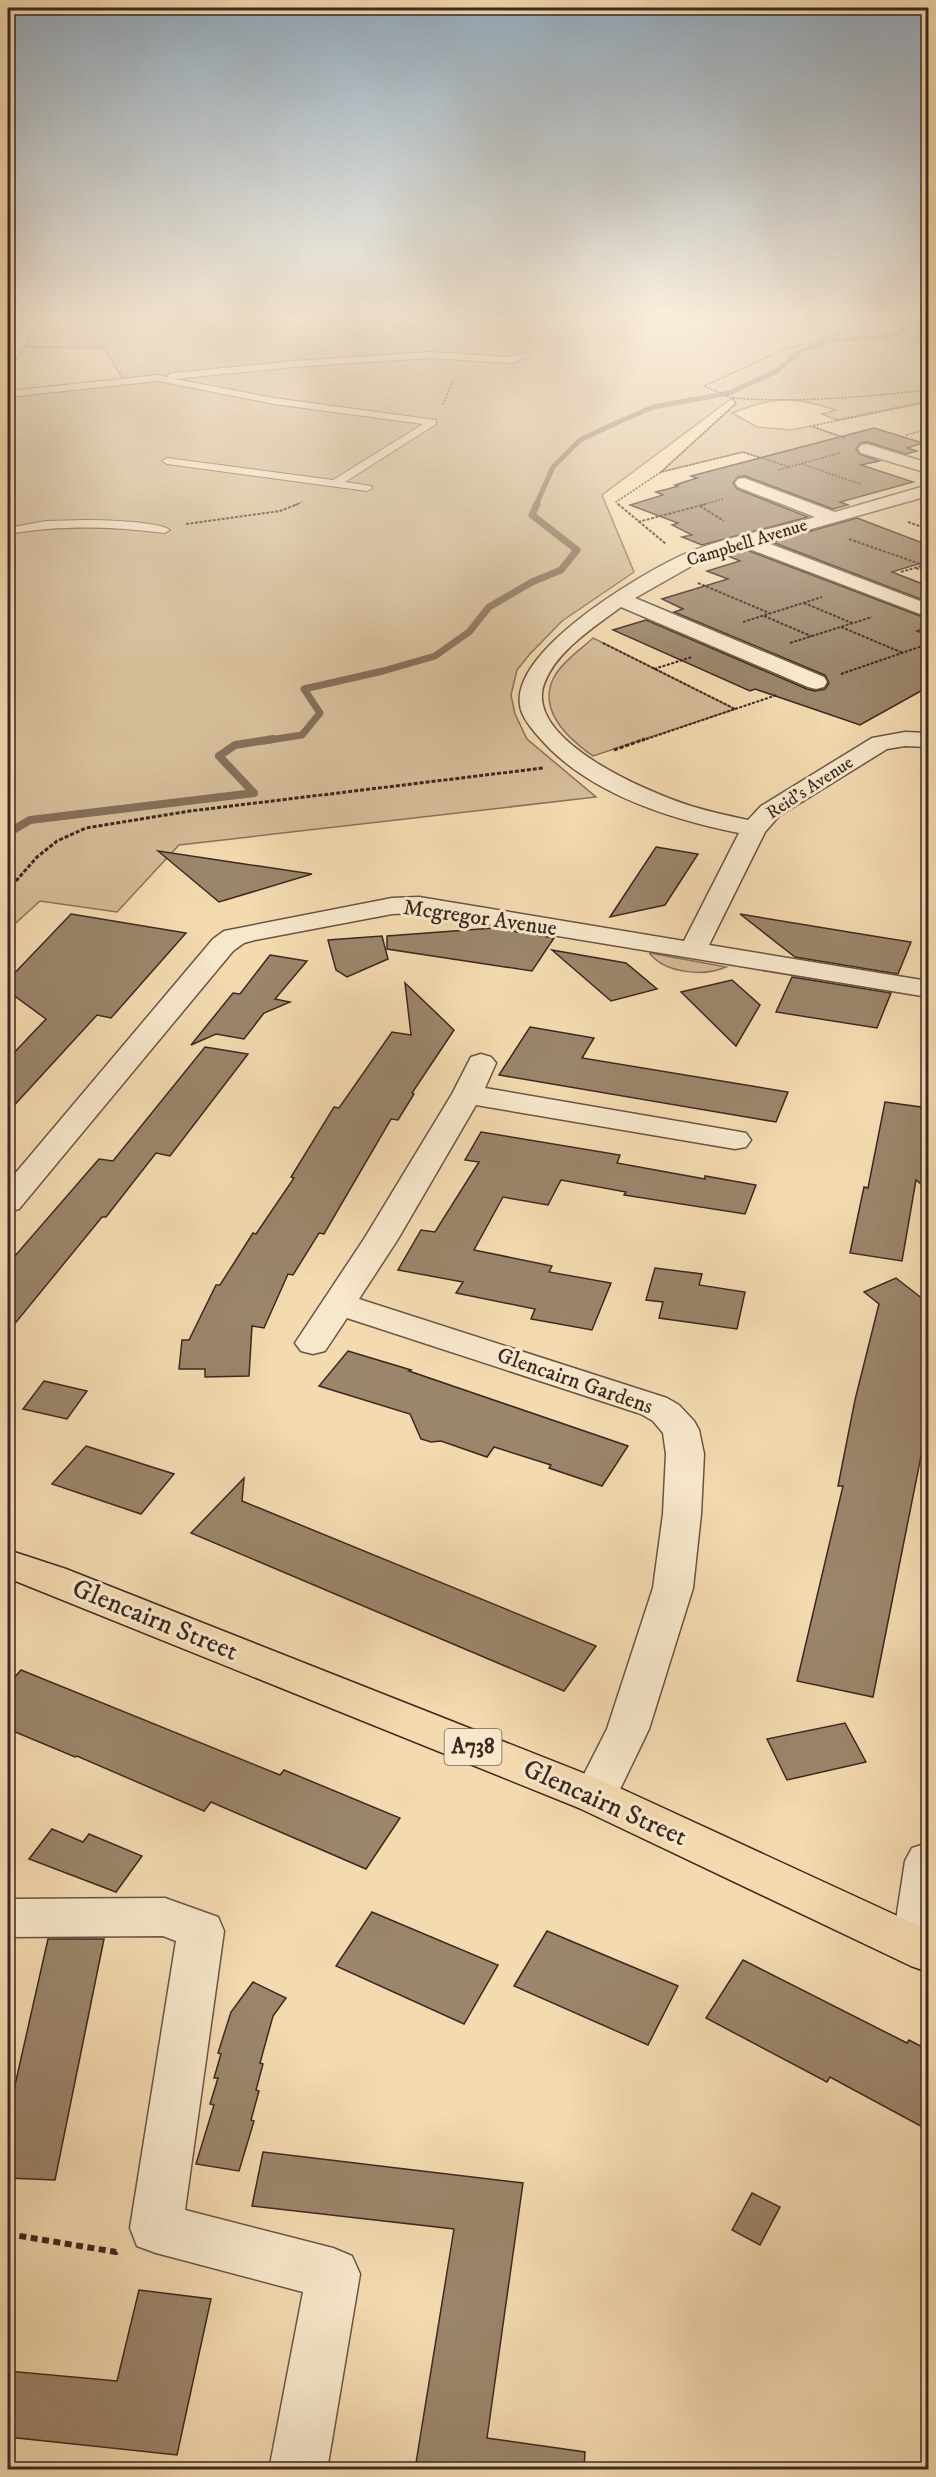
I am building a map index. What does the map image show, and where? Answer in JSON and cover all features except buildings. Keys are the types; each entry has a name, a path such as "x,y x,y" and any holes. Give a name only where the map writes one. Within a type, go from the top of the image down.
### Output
{"main road":[{"name":"Glencairn Street","path":"8,1564 52,1579 595,1796 922,1949"}],"street":[{"path":"867,449 928,468"},
{"path":"752,486 832,517"},
{"name":"Campbell Avenue","path":"754,829 699,817 638,793 579,762 539,724 531,705 532,688 539,670 578,631 619,599 688,560 746,541 928,490"},
{"path":"895,500 921,513"},
{"path":"746,541 920,608"},
{"path":"619,599 816,682"},
{"name":"Reid's Avenue","path":"693,949 754,829 770,811 880,743 905,739 928,740"},
{"name":"Mcgregor Avenue","path":"8,1203 223,945 234,937 392,906 412,905 928,989"},
{"path":"314,1342 381,1239 467,1094 481,1063"},
{"path":"467,1094 735,1140"},
{"name":"Glencairn Gardens","path":"338,1304 654,1406 666,1413 681,1430 686,1454 682,1514 673,1588 628,1729 595,1796"},
{"path":"922,1949 928,1861"},
{"path":"8,1917 165,1917 201,1931 156,2228 333,2274 298,2469"}],"lane":[{"path":"334,484 415,433"},
{"path":"167,460 367,488"},
{"path":"8,531 23,527 67,524 118,525 164,530"}],"path":[{"path":"688,560 637,522 616,502 661,472 704,433"},
{"path":"830,433 849,439"},
{"path":"904,436 917,433"},
{"path":"661,472 743,452 789,467"},
{"path":"778,470 840,453"},
{"path":"801,464 895,500"},
{"path":"150,528 234,519 280,511 334,484"},
{"path":"637,522 752,486"},
{"path":"808,524 923,566"},
{"path":"915,568 928,573"},
{"path":"668,571 770,613"},
{"path":"702,634 859,585"},
{"path":"803,603 852,623"},
{"path":"753,655 852,623 920,608"},
{"path":"763,615 812,636"},
{"path":"840,627 903,653"},
{"path":"8,890 37,857 57,841 86,828 190,811 526,771 579,762 735,709 578,631"},
{"path":"8,2234 116,2252 156,2228"}],"shaded area":[{"path":"8,433 686,433 602,495 634,572 562,621 517,670 511,695 515,714 527,739 596,797 179,845 117,912 40,901 8,930"},
{"path":"704,433 830,433 868,446 789,467 743,452 661,472"},
{"path":"593,638 735,709 593,756 575,742 559,724 553,714 549,691 553,679 561,668"},
{"path":"650,954 726,967 707,972 685,971 665,965"}],"waterway":[{"path":"536,505 553,467 580,440 596,433"},
{"path":"263,741 302,735 320,713 304,689 383,671 435,656 469,632 489,607 532,582 561,570 577,550 532,515 537,504"},
{"path":"8,833 30,820 254,793 219,756 235,745 273,739"}]}
